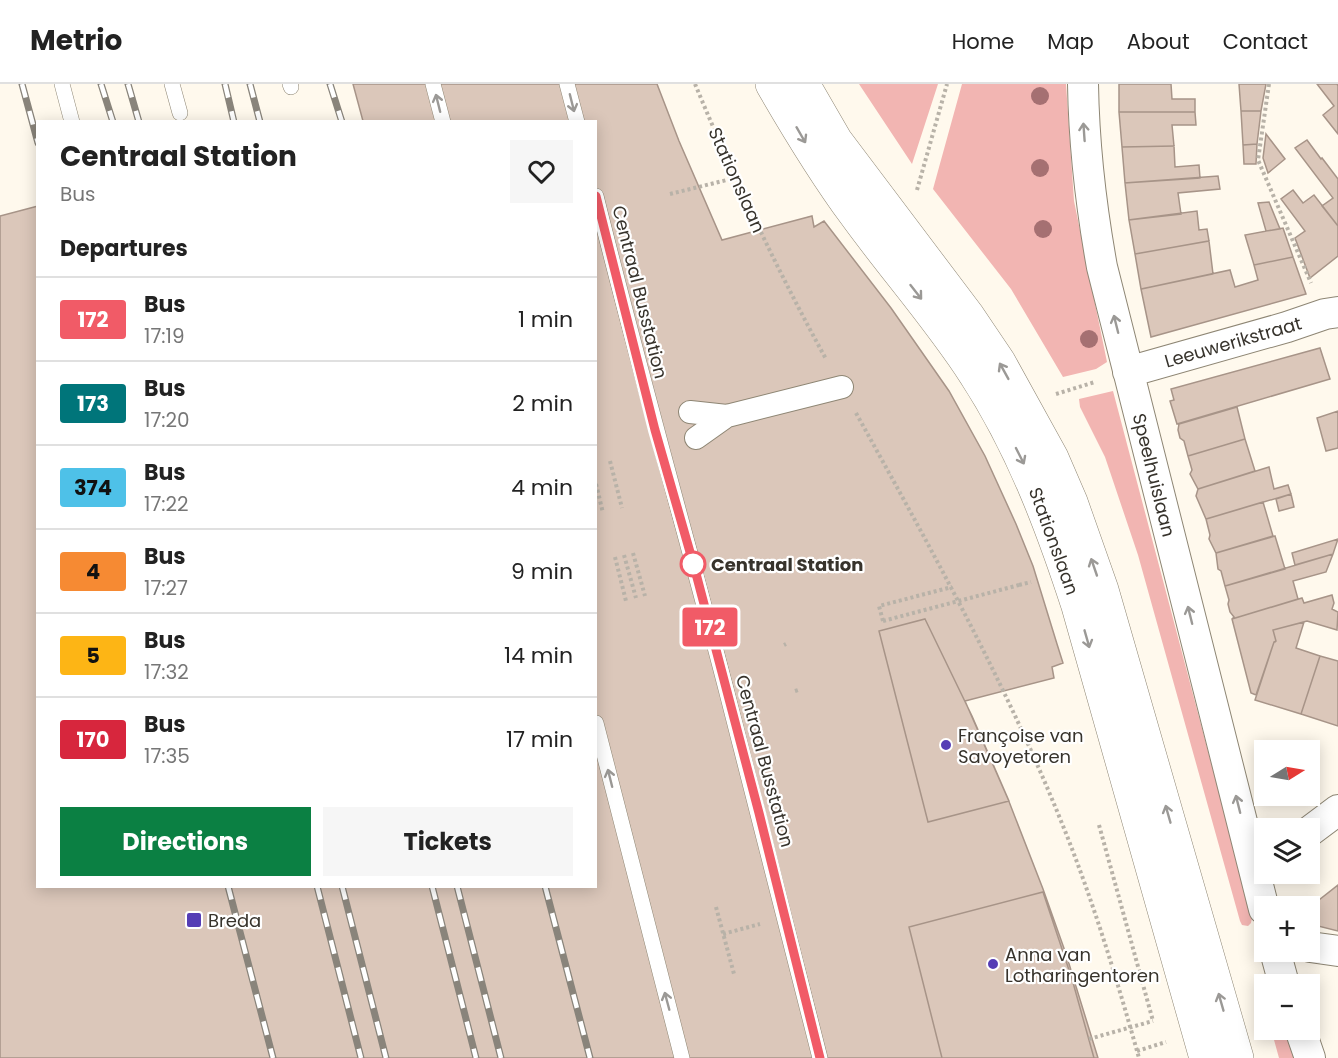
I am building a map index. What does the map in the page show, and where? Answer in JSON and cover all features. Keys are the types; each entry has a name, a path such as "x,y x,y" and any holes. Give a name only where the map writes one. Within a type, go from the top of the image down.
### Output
{"main road":[{"name":"Stationslaan","path":"772,84 823,169 856,216 947,332 977,376 1026,468 1063,560 1078,606 1206,1058"},
{"name":"Stationslaan","path":"803,84 837,141 968,316 999,362 1057,469 1082,531 1124,658 1237,1058"}],"street":[{"name":"Speelhuislaan","path":"1083,84 1084,129 1091,201 1102,267 1254,843"},
{"name":"Leeuwerikstraat","path":"1128,372 1331,313"},
{"path":"690,412 727,416 842,387"},
{"path":"696,438 727,416"},
{"path":"1320,824 1338,810"},
{"path":"1320,948 1338,951"},
{"path":"1304,1040 1310,1058"}],"lane":[{"path":"63,84 72,120"},
{"path":"172,84 180,112"},
{"path":"433,84 442,120"},
{"path":"567,84 576,120"},
{"name":"Centraal Busstation","path":"597,200 655,430 756,802 820,1058"},
{"path":"597,727 682,1058"}],"path":[{"name":"Stationslaan","path":"695,84 735,178 783,278 952,587 1020,727 1060,816 1089,897 1138,1058"},
{"path":"917,191 947,84"},
{"path":"1269,84 1258,160 1331,313"},
{"path":"669,194 735,178"},
{"path":"1057,393 1128,372"},
{"path":"610,461 622,508"},
{"path":"597,487 603,513"},
{"path":"633,553 645,596"},
{"path":"624,555 636,598"},
{"path":"615,557 626,601"},
{"path":"952,587 879,606 883,621 1032,582"},
{"path":"716,907 734,975"},
{"path":"723,934 767,922"},
{"path":"1089,1039 1130,1028"}],"shaded area":[{"path":"859,84 938,84 912,164"},
{"path":"962,84 1066,84 1074,201 1107,362 1096,369 1063,377 1011,289 933,189"},
{"path":"1113,391 1252,918 1248,926 1242,925 1240,921 1138,555 1105,457 1080,407 1079,399"},
{"path":"1274,1040 1290,1040 1296,1058 1279,1058"}],"building":[{"path":"353,84 657,84 722,240 812,216 814,227 824,221 891,308 949,391 985,456 1033,566 1063,663 1052,667 1054,678 965,701 1008,799 1043,889 1098,1058 0,1058 0,216 36,207 36,888 597,888 597,120 363,120"},
{"path":"1119,84 1171,84 1172,99 1195,99 1195,112 1119,112"},
{"path":"1239,84 1266,84 1261,111 1241,111"},
{"path":"1317,84 1337,84 1338,86 1338,134 1323,115 1334,106"},
{"path":"1241,111 1261,111 1257,144 1243,145"},
{"path":"1119,112 1195,112 1196,125 1172,125 1174,146 1122,147"},
{"path":"1266,134 1285,159 1268,173 1263,158"},
{"path":"1307,140 1338,179 1338,226 1322,206 1333,198 1295,148"},
{"path":"1257,144 1256,164 1244,164 1243,145"},
{"path":"1174,146 1175,167 1199,165 1200,178 1125,183 1122,147"},
{"path":"1218,176 1220,189 1178,193 1181,214 1129,220 1125,183"},
{"path":"1293,190 1303,203 1314,195 1338,226 1338,256 1310,278 1295,238 1305,231 1281,199"},
{"path":"1269,202 1280,229 1266,231 1258,203"},
{"path":"1197,211 1199,230 1207,229 1209,241 1135,254 1129,220"},
{"path":"1283,228 1293,257 1254,265 1245,235"},
{"path":"1209,241 1213,274 1141,289 1135,254"},
{"path":"1293,257 1306,294 1151,337 1141,289 1230,270 1235,287 1258,280 1254,265"},
{"path":"1320,348 1330,379 1177,424 1170,401 1174,400 1171,389"},
{"path":"1237,407 1245,439 1188,456 1184,441 1180,438 1179,424"},
{"path":"1338,411 1338,448 1326,451 1317,418"},
{"path":"1245,439 1255,471 1198,489 1190,474 1192,470 1188,456"},
{"path":"1269,467 1274,489 1288,485 1291,494 1206,519 1196,496 1198,489"},
{"path":"1291,494 1294,507 1279,511 1276,499"},
{"path":"1263,502 1273,536 1216,553 1209,539 1206,519"},
{"path":"1275,536 1285,569 1225,586 1221,571 1218,569 1216,553"},
{"path":"1338,539 1333,554 1295,565 1292,553"},
{"path":"1333,554 1326,572 1293,581 1298,599 1232,619 1234,617 1230,612 1225,586"},
{"path":"1332,595 1334,603 1332,609 1338,612 1337,630 1307,621 1273,630 1276,641 1256,695 1251,693 1232,619 1302,598 1304,603"},
{"name":"Françoise van Savoyetoren","path":"925,619 972,716 1009,801 928,822 879,631"},
{"path":"1304,622 1296,648 1320,656 1301,714 1255,700 1276,641 1273,630"},
{"path":"1320,656 1338,661 1338,726 1301,714"},
{"path":"1338,885 1338,931 1320,926 1320,899"},
{"name":"Anna van Lotharingentoren","path":"1043,892 1072,979 1094,1058 942,1058 909,927"}],"railway":[{"path":"22,84 36,136"},
{"path":"101,84 112,120"},
{"path":"128,84 138,120"},
{"path":"225,84 234,120"},
{"path":"250,84 259,120"},
{"path":"330,84 341,120"},
{"path":"229,888 273,1058"},
{"path":"318,888 361,1058"},
{"path":"343,888 386,1058"},
{"path":"433,888 476,1058"},
{"path":"458,888 501,1058"},
{"path":"546,888 590,1058"}],"bus line":[{"name":"172","path":"597,200 655,430 694,566 759,813 820,1058"}],"place":[{"name":"Centraal Station","path":"693,564"},
{"name":"Françoise van Savoyetoren","path":"946,745"},
{"name":"Breda","path":"194,920"},
{"name":"Anna van Lotharingentoren","path":"993,964"}]}
